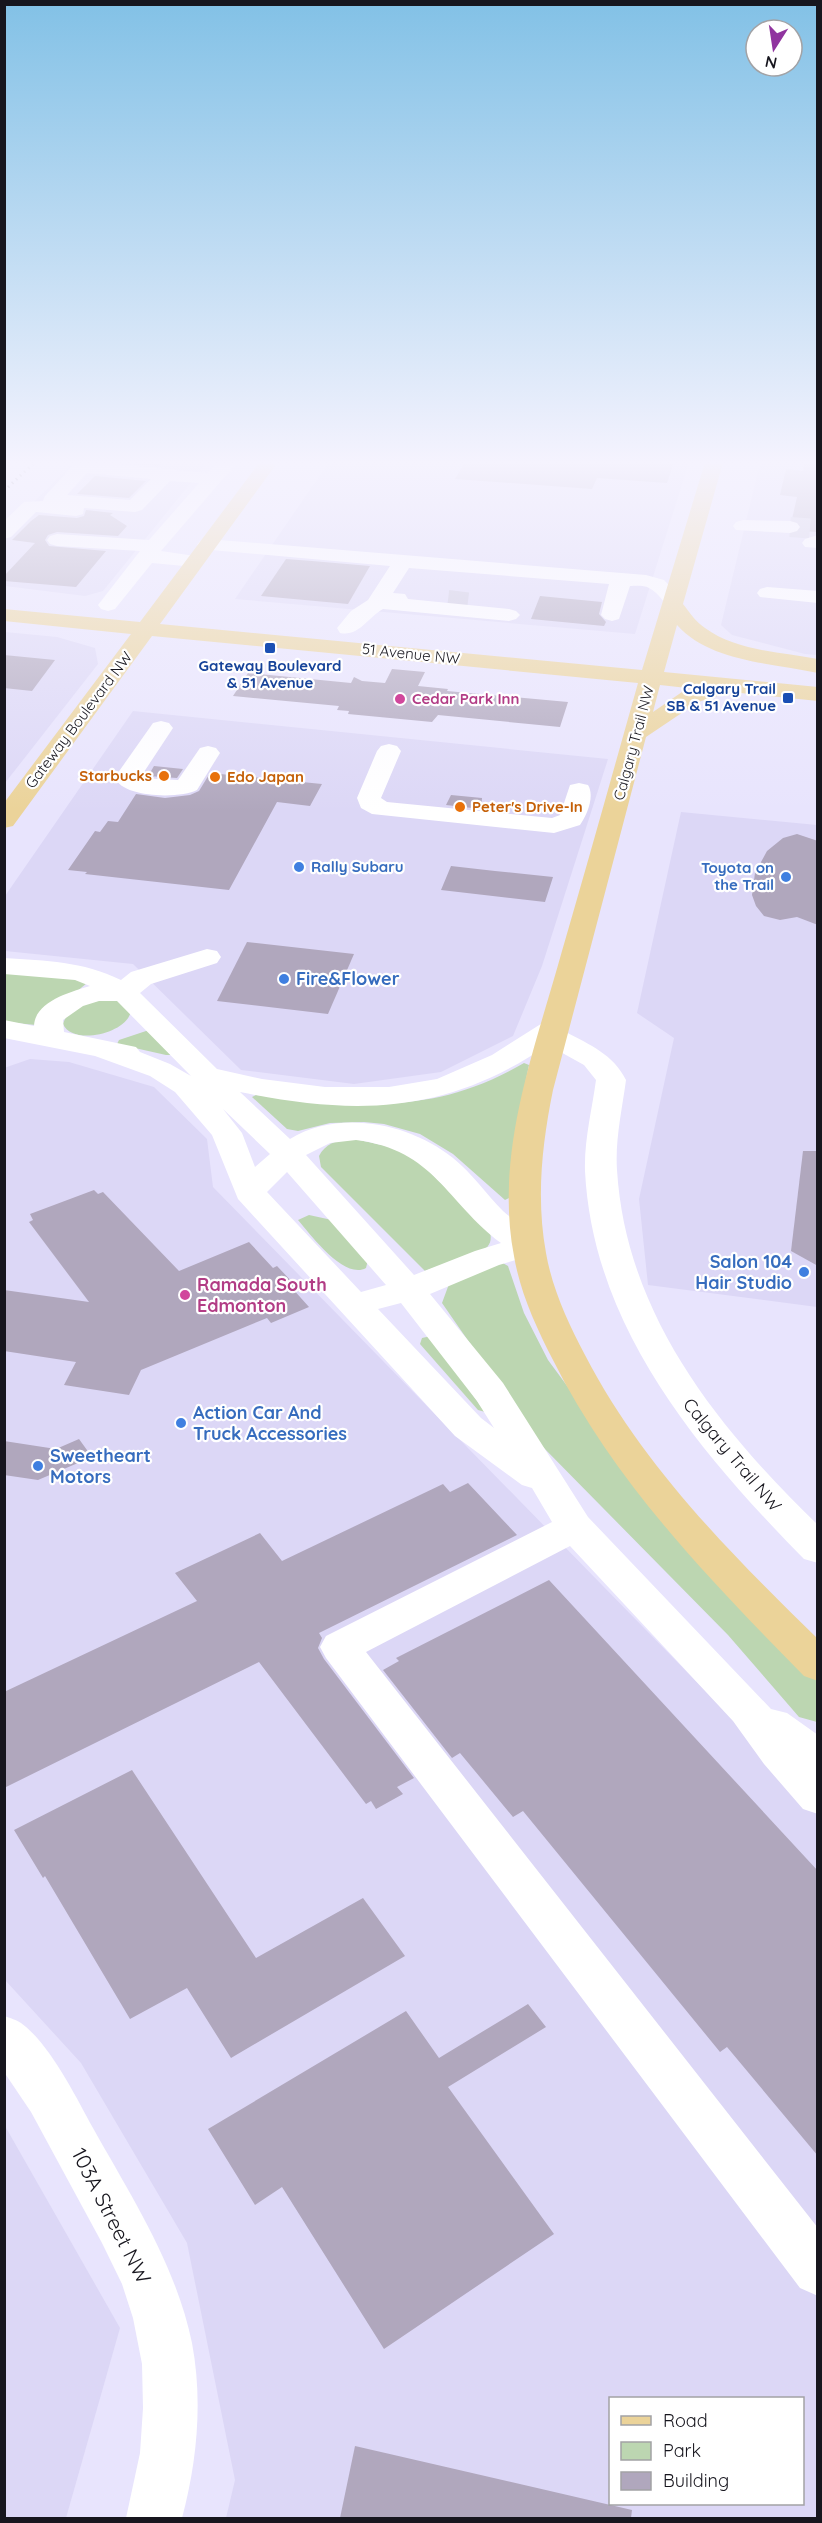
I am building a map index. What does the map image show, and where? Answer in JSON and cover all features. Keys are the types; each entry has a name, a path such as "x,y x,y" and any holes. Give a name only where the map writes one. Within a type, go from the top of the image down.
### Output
{"main road":[{"name":"Gateway Boulevard NW","path":"4,821 122,662 152,613 182,577"},
{"name":"Calgary Trail NW","path":"682,577 663,662 637,734 553,1032 531,1120 523,1197 528,1246 541,1296 563,1347 598,1412 630,1460 652,1489 716,1562 818,1665"},
{"name":"51 Avenue NW","path":"4,597 108,605 152,613 663,662 818,673"},
{"path":"674,604 696,632 707,638 763,655 818,666"},
{"path":"34,618 91,613 108,605"},
{"name":"51 Avenue NW","path":"4,615 34,618 152,613"},
{"path":"34,618 84,625 108,634 123,648 122,662"},
{"name":"51 Avenue NW","path":"269,620 428,636"},
{"name":"51 Avenue NW","path":"663,662 776,690 818,694"},
{"path":"637,734 682,702 698,694 729,688 776,690"}],"street":[{"path":"108,605 130,577"},
{"path":"377,602 393,577"},
{"path":"418,577 424,583 450,596"},
{"path":"348,628 353,620 377,602 424,583 477,588 569,584 617,597 652,582 674,604"},
{"path":"377,602 515,602 569,584"},
{"path":"477,588 515,602"},
{"path":"770,588 814,589"},
{"path":"161,728 127,777 128,781 135,785 182,788 188,785 208,753"},
{"path":"398,752 369,798 370,803 381,809 554,826 571,820 579,798 579,790"},
{"path":"50,1038 48,1023 51,1016 64,1005 84,996 124,992 141,978 207,957"},
{"path":"4,966 78,972 93,976 124,992 288,1154 409,1290 490,1392 575,1527 748,1709 779,1752 818,1796"},
{"path":"94,1047 127,1030 147,1014"},
{"path":"4,1029 175,1064 207,1076 289,1091 357,1097 418,1092 444,1087 487,1071 553,1032"},
{"name":"Calgary Trail NW","path":"553,1032 608,1071 611,1080 602,1145 604,1204 621,1278 642,1329 687,1403 715,1440 781,1514 818,1550"},
{"path":"94,1047 160,1071 186,1086 227,1133 249,1192 468,1427 547,1484"},
{"path":"249,1192 288,1154 305,1142 334,1133 367,1132 396,1139 440,1164 504,1230 528,1246"},
{"path":"352,1305 409,1290 486,1258 528,1246"},
{"path":"575,1527 340,1647 818,2270"},
{"path":"748,1709 818,1758"},
{"name":"103A Street NW","path":"4,2038 36,2074 126,2238 143,2273 165,2341 170,2381 169,2420 164,2466 154,2518"}],"shaded area":[{"path":"5,577 115,577 103,591 85,596 5,586"},
{"path":"250,577 653,577 635,634 235,599"},
{"path":"733,577 817,577 817,655 732,635 721,625"},
{"path":"5,632 57,637 95,648 98,664 5,783"},
{"path":"133,711 608,759 542,966 513,1036 441,1072 354,1084 241,1070 133,964 5,951 5,896"},
{"path":"681,812 817,825 817,1307 648,1285 639,1199 674,1038 637,1013"},
{"path":"30,1059 69,1062 154,1087 207,1139 213,1187 817,1805 817,2518 226,2518 235,2480 187,2243 81,2063 5,1980 4,1068"},
{"path":"5,2126 120,2328 66,2518 5,2518"}],"green space":[{"path":"5,968 44,970 87,983 36,1025 5,1022"},
{"path":"117,999 131,1011 120,1026 110,1031 87,1036 68,1031 63,1024 67,1016 78,1007 93,1002"},
{"path":"146,1031 156,1032 172,1055 117,1044 119,1040"},
{"path":"524,1063 529,1065 517,1125 509,1198 505,1200 453,1154 420,1134 384,1124 364,1122 330,1123 298,1131 287,1129 252,1097 256,1095 361,1103 425,1100 490,1081"},
{"path":"350,1138 409,1151 490,1232 491,1240 488,1246 484,1250 425,1271 321,1167 319,1156 325,1148 336,1141"},
{"path":"309,1215 332,1220 368,1260 366,1268 357,1270 348,1268 319,1245 298,1220"},
{"path":"501,1262 508,1266 524,1313 548,1360 632,1474 817,1681 817,1722 799,1717 728,1635 539,1443 442,1303 449,1284"},
{"path":"431,1336 485,1412 478,1410 420,1344 422,1338"}],"building":[{"path":"4,577 85,577 76,587 4,581"},
{"path":"274,577 364,577 348,604 261,596"},
{"path":"540,596 602,602 599,614 606,622 604,626 531,619"},
{"path":"4,655 55,660 32,691 4,688"},
{"name":"Cedar Park Inn","path":"392,669 425,672 418,686 448,689 447,691 568,702 560,727 438,715 432,722 348,714 349,711 337,710 339,706 233,696 248,673 351,683 354,677 362,681 385,683"},
{"path":"154,766 183,769 177,778 148,776"},
{"path":"210,773 322,784 310,806 277,802 229,890 85,874 87,872 68,870 95,831 100,832 108,821 118,822 136,794 165,798 190,795 199,791"},
{"path":"451,795 482,798 481,809 446,805"},
{"name":"Toyota on the Trail","path":"797,834 818,841 818,925 797,917 780,920 764,916 756,906 752,895 755,873 767,851 783,838"},
{"path":"451,866 553,877 545,902 441,890"},
{"path":"247,942 354,954 328,1014 217,1001"},
{"path":"803,1151 818,1151 818,1266 791,1251"},
{"name":"Ramada South Edmonton","path":"94,1190 98,1194 103,1192 179,1271 249,1242 273,1268 277,1266 296,1286 292,1288 309,1307 271,1323 267,1318 141,1370 129,1395 64,1385 76,1362 4,1351 4,1290 89,1302 29,1222 33,1220 30,1214"},
{"name":"Sweetheart Motors","path":"79,1439 92,1457 38,1480 4,1475 4,1441 56,1449"},
{"path":"468,1483 517,1535 319,1633 322,1638 318,1648 324,1659 414,1778 397,1787 403,1794 376,1809 371,1801 366,1804 259,1662 4,1788 4,1692 197,1601 175,1573 260,1533 282,1561 443,1484 450,1492"},
{"path":"549,1580 818,1871 818,2156 727,2047 720,2052 523,1811 513,1817 460,1753 452,1758 383,1670 399,1661 396,1658"},
{"path":"132,1770 256,1958 363,1898 405,1956 231,2058 187,1988 130,2019 45,1876 43,1878 14,1830"},
{"path":"528,2004 546,2027 448,2087 554,2234 384,2349 282,2187 255,2205 208,2129 406,2011 439,2058"},
{"path":"355,2446 632,2510 631,2518 340,2518"}],"tunnel":[{"path":"448,600 473,603"}],"place":[{"name":"Gateway Boulevard & 51 Avenue","path":"270,648"},
{"name":"Calgary Trail SB & 51 Avenue","path":"788,698"},
{"name":"Cedar Park Inn","path":"400,699"},
{"name":"Starbucks","path":"164,776"},
{"name":"Edo Japan","path":"215,777"},
{"name":"Peter's Drive-In","path":"460,807"},
{"name":"Rally Subaru","path":"299,867"},
{"name":"Toyota on the Trail","path":"786,877"},
{"name":"Fire&Flower","path":"284,979"},
{"name":"Salon 104 Hair Studio","path":"804,1272"},
{"name":"Ramada South Edmonton","path":"185,1295"},
{"name":"Action Car And Truck Accessories","path":"181,1423"},
{"name":"Sweetheart Motors","path":"38,1466"}]}
